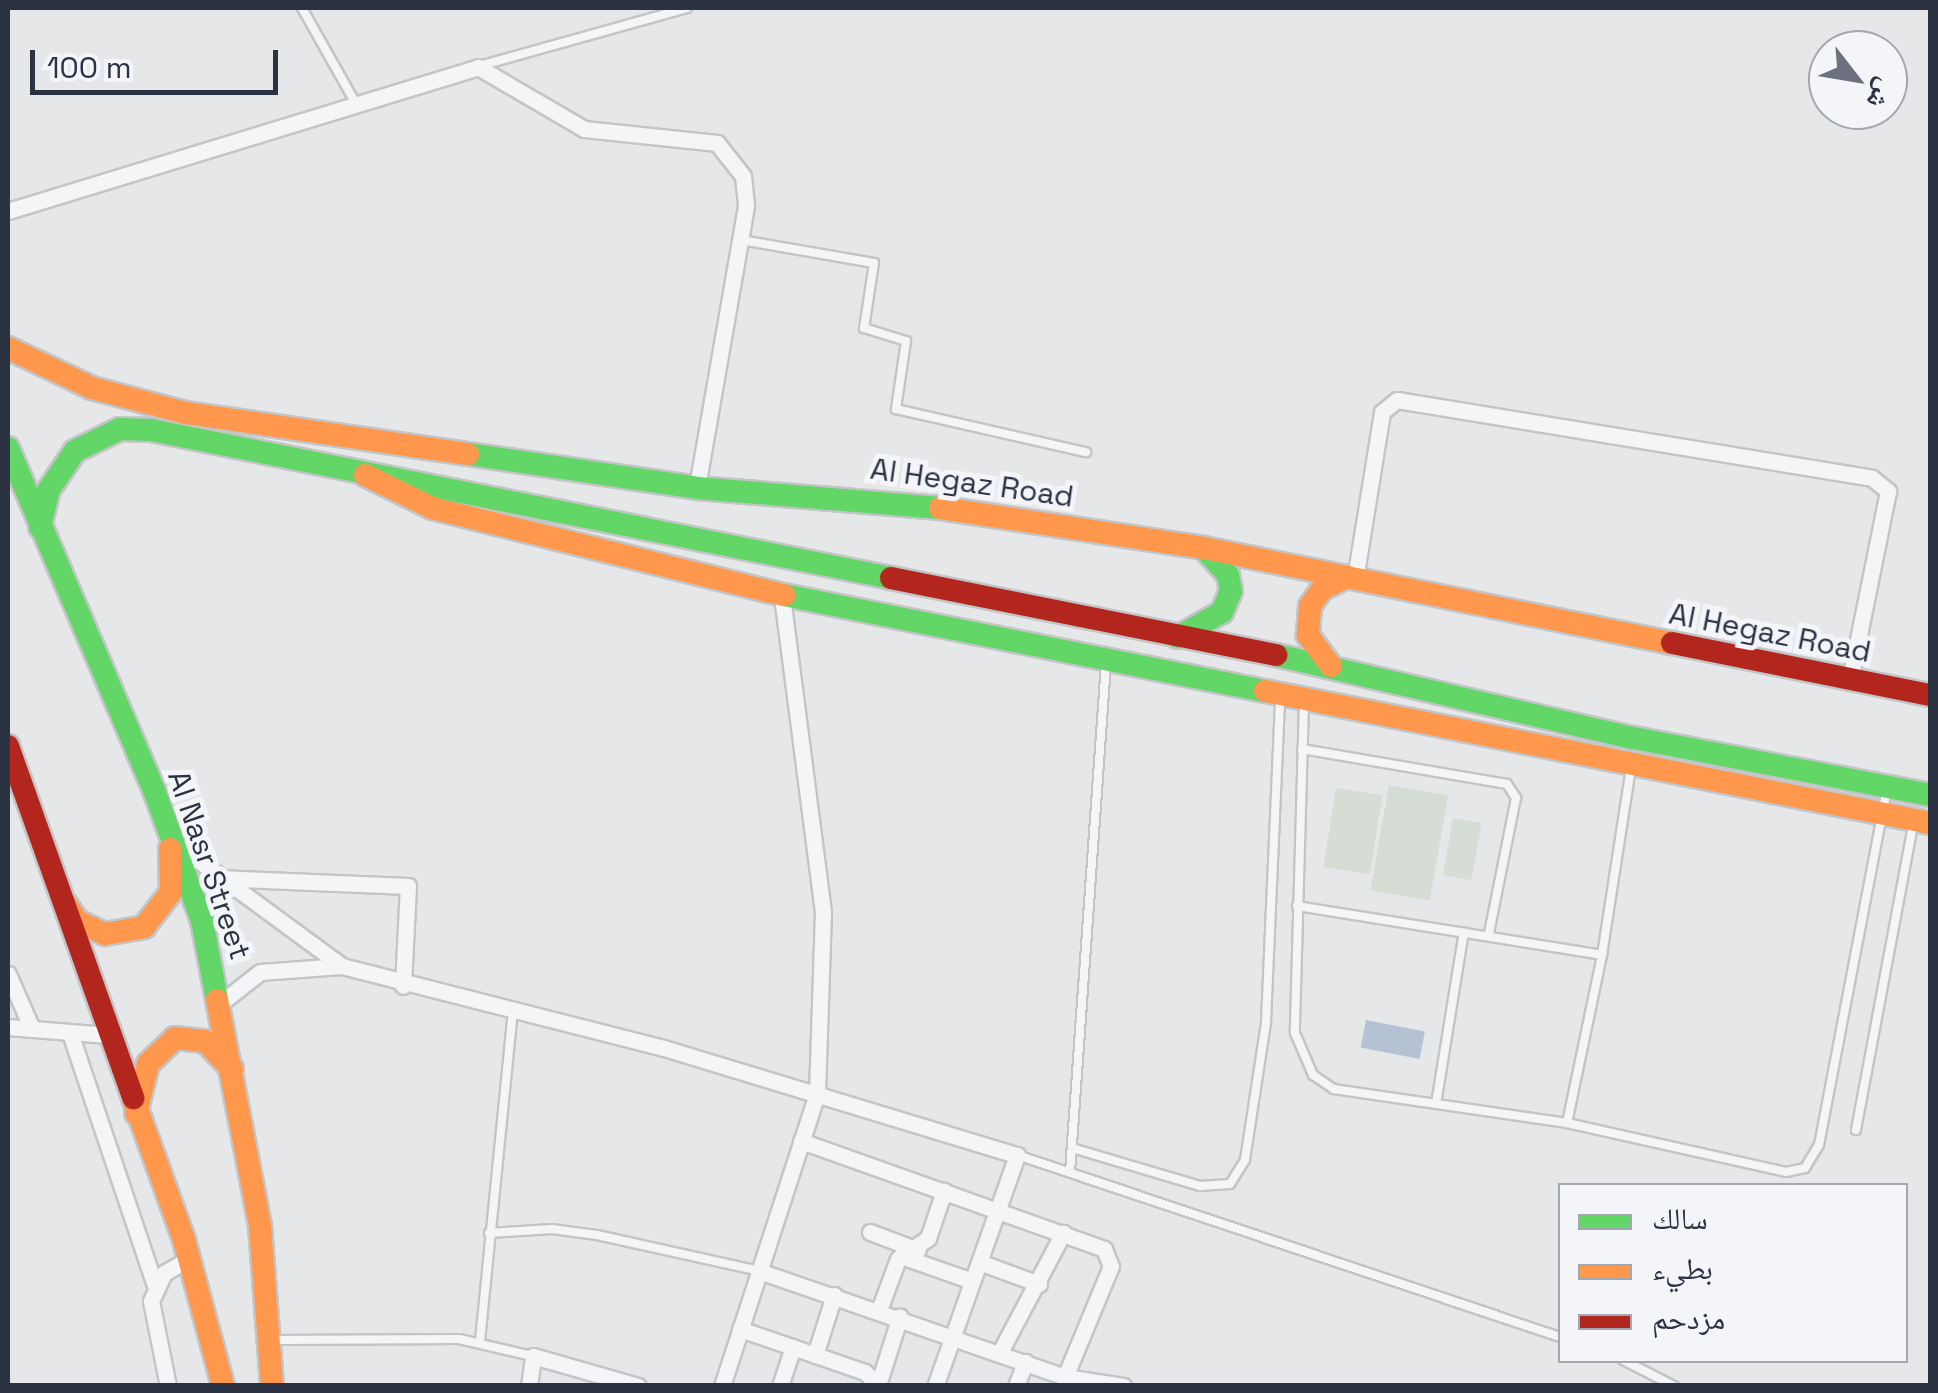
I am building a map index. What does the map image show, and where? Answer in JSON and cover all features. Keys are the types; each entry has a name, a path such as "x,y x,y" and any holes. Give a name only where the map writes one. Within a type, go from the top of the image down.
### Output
{"main road":[{"name":"Al Hegaz Road","path":"8,348 92,388 186,412 697,488 887,500 1204,548 1850,680 1926,689"},
{"path":"40,528 48,491 75,451 120,429 182,435 1331,666 1633,749 1922,821"},
{"name":"Al Nasr Street","path":"8,448 170,834 222,1002 260,1226 272,1386"},
{"path":"362,474 432,508 782,596 1292,695 1930,794"},
{"path":"1178,638 1222,612 1231,591 1228,575 1204,548"},
{"path":"1331,666 1316,651 1307,620 1322,589 1351,578"},
{"path":"8,746 56,891 190,1258 223,1386"},
{"path":"56,891 90,929 126,934 144,926 171,892 170,834"},
{"path":"136,1115 148,1064 175,1038 204,1041 235,1073"}],"street":[{"path":"8,212 478,66 557,120 584,130 717,143 744,176 742,240 697,488"},
{"path":"1351,578 1382,412 1398,400 1872,478 1888,491 1850,680"},
{"path":"722,1386 817,1093 822,912 782,596"},
{"path":"170,834 217,878 342,966 403,986 513,1010 817,1093 1017,1155 935,1386"},
{"path":"217,878 408,886 403,986"},
{"path":"222,1002 260,972 342,966"},
{"path":"8,974 32,1029"},
{"path":"8,1027 108,1036"},
{"path":"70,1034 155,1286 151,1316 168,1386"},
{"path":"801,1141 1104,1249 1111,1266 1064,1377"},
{"path":"879,1310 901,1256 918,1250 944,1191"},
{"path":"870,1232 918,1250"},
{"path":"1000,1352 1026,1294 1039,1284 1063,1233"},
{"path":"901,1256 972,1282"},
{"path":"155,1286 190,1258"},
{"path":"979,1262 1039,1284"},
{"path":"759,1271 954,1334 1064,1377 1123,1386"},
{"path":"815,1355 834,1295"},
{"path":"740,1329 815,1355 878,1385 900,1316"},
{"path":"780,1386 792,1348"},
{"path":"529,1386 533,1356 638,1386"},
{"path":"1016,1386 1025,1362"}],"lane":[{"path":"302,8 356,104"},
{"path":"478,66 687,8"},
{"path":"742,240 874,264 864,328 906,340 896,410 1086,452"},
{"path":"1070,1172 1107,659"},
{"path":"1072,1148 1200,1186 1230,1184 1245,1160 1266,1022 1292,695"},
{"path":"1292,695 1302,749 1295,1033 1303,1061 1334,1088 1567,1123 1786,1172 1805,1168 1819,1145 1888,786"},
{"path":"1302,749 1507,784 1516,798 1489,933"},
{"path":"1567,1123 1602,955 1633,749"},
{"path":"1856,1130 1922,821"},
{"path":"1297,906 1489,933 1602,955"},
{"path":"1436,1104 1464,932"},
{"path":"480,1341 513,1010"},
{"path":"1017,1155 1558,1336"},
{"path":"489,1233 552,1229 597,1235 759,1271"},
{"path":"269,1340 480,1341 533,1356"},
{"path":"1628,1363 1674,1386"}],"shaded area":[{"path":"1389,785 1448,795 1430,901 1370,890"},
{"path":"1336,788 1382,795 1370,874 1323,867"},
{"path":"1453,818 1482,823 1471,880 1443,875"}],"water":[{"path":"1366,1020 1425,1031 1420,1059 1361,1047"}],"traffic: fast":[{"path":"40,527 48,491 75,451 120,429 151,430 891,578"},
{"path":"8,448 155,793 202,921 217,1000"},
{"path":"468,454 697,488 940,508"},
{"path":"1178,637 1222,612 1231,591 1228,575 1204,548"},
{"path":"784,595 1265,691"},
{"path":"1276,655 1634,738 1930,795"}],"traffic: slow":[{"path":"8,348 92,388 186,413 468,454"},
{"path":"365,475 432,508 784,595"},
{"path":"940,508 1204,548 1672,643"},
{"path":"1331,666 1308,635 1310,606 1322,589 1347,577"},
{"path":"1265,691 1930,823"},
{"path":"65,903 77,921 105,934 144,927 171,892 170,849"},
{"path":"217,1000 260,1226 272,1386"},
{"path":"136,1113 148,1064 175,1038 205,1041 232,1069"},
{"path":"133,1098 184,1240 223,1386"}],"traffic: jam":[{"path":"891,578 1276,655"},
{"path":"1672,643 1930,695"},
{"path":"8,746 133,1098"}]}
